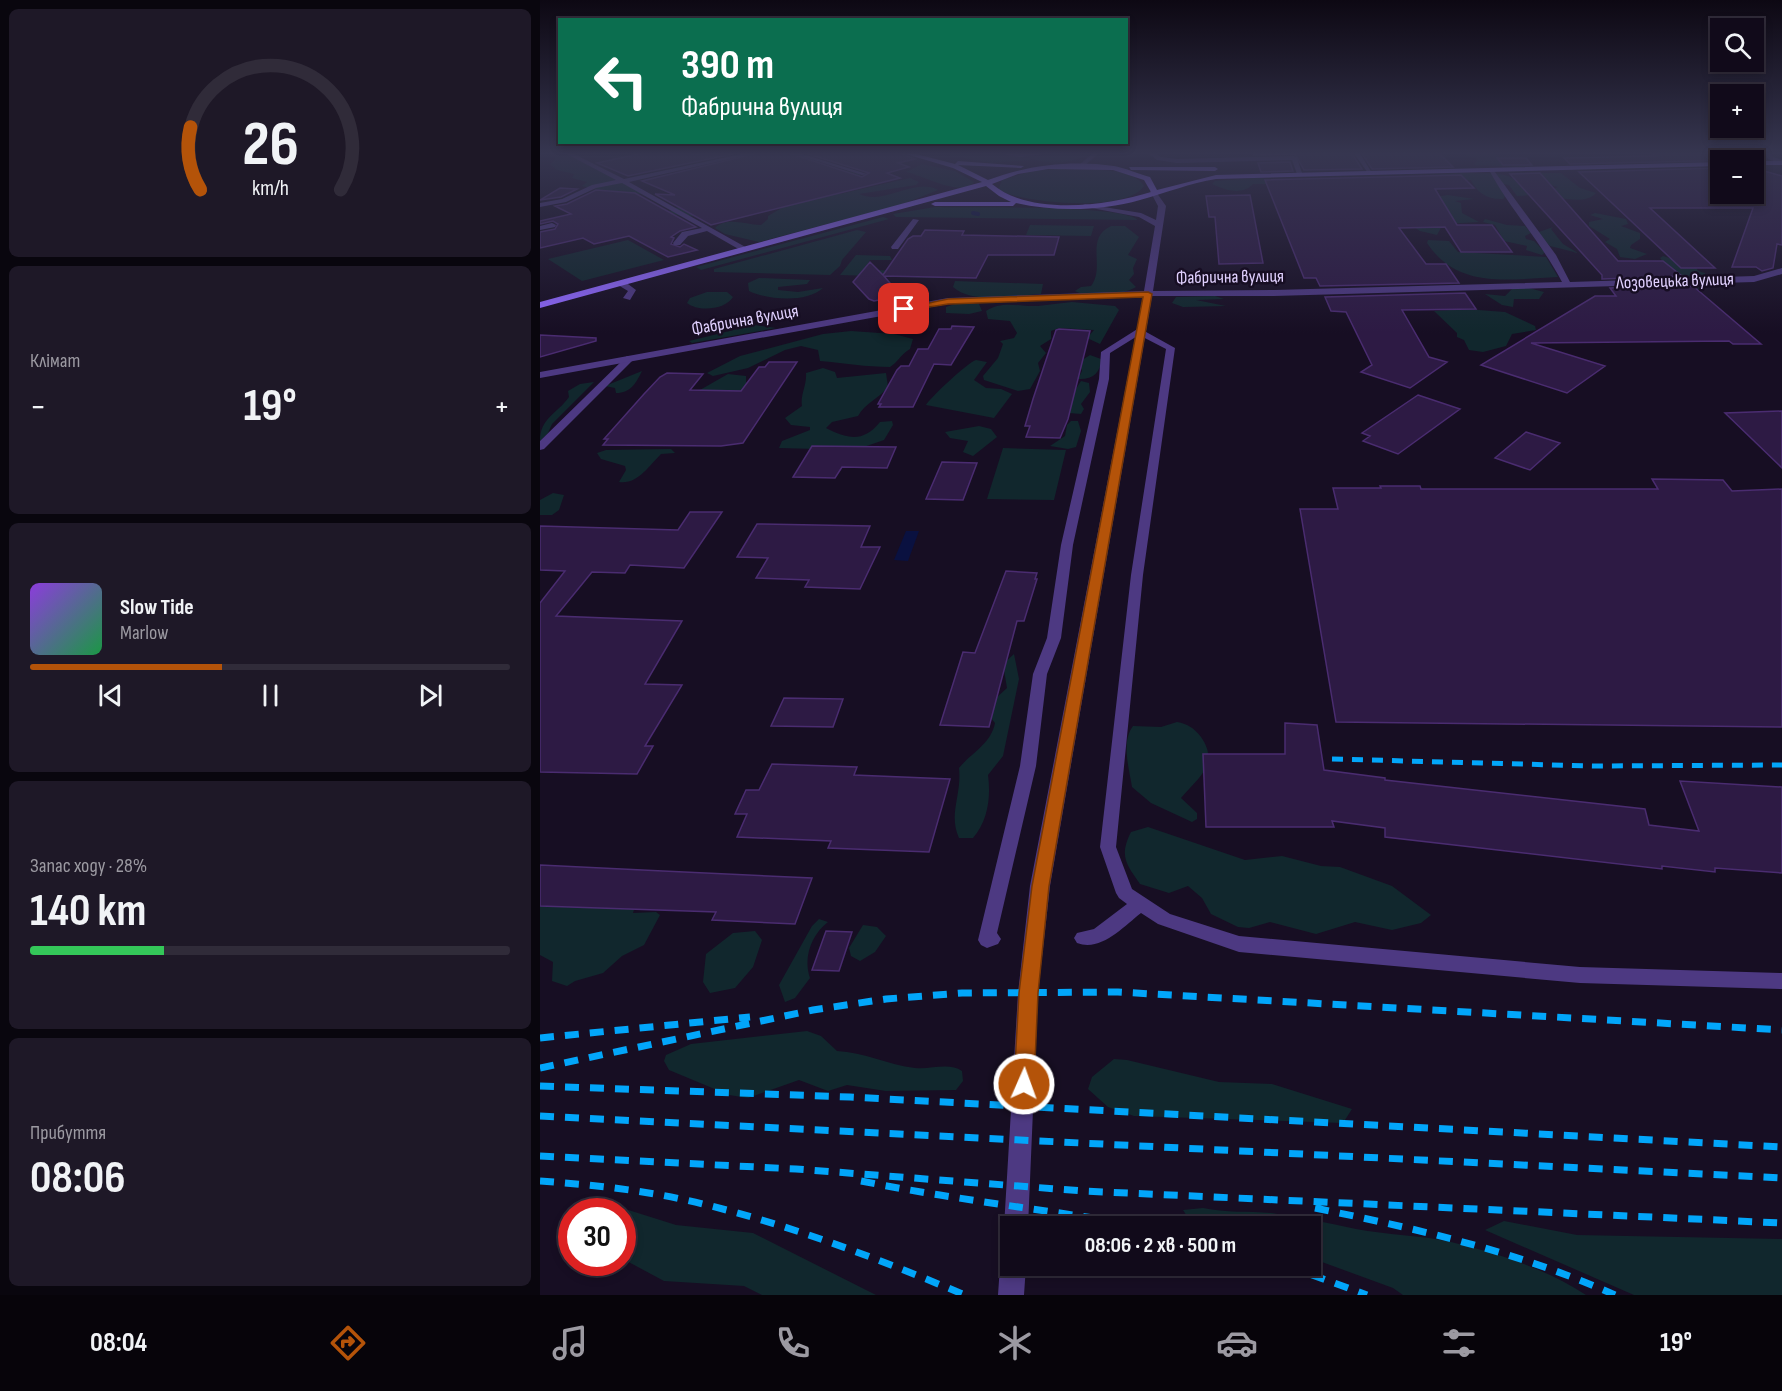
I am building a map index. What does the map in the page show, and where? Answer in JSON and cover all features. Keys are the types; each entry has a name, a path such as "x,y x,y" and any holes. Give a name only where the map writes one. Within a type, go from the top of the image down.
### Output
{"main road":[{"path":"540,304 885,212"}],"street":[{"path":"1125,212 1141,215 1159,225"},
{"path":"1017,1216 1028,993 1040,886 1161,212"},
{"path":"1520,212 1552,255 1567,284"},
{"name":"Лозовецька вулиця","path":"1567,284 1754,279 1782,271"},
{"name":"Фабрична вулиця","path":"540,375 948,301 1567,284"},
{"path":"1011,1295 1012,1276"}],"lane":[{"path":"681,212 745,249"},
{"path":"895,247 915,220"},
{"path":"540,228 552,225"},
{"path":"677,243 685,234 709,228"},
{"path":"621,283 632,290 627,298"},
{"path":"992,939 987,940 1028,766 1040,674 1054,638 1066,545 1104,379 1106,352 1139,331 1171,348 1137,575 1108,847 1125,892 1164,919 1239,944 1580,975 1782,981"},
{"path":"540,447 630,358"},
{"path":"1083,938 1098,936 1141,903"}],"shaded area":[{"path":"669,212 726,212 684,217"},
{"path":"774,212 871,212 759,242 725,234 715,228 725,222 761,225 768,219 768,216"},
{"path":"1112,212 1138,220 896,217 893,214"},
{"path":"1422,212 1462,212 1479,222 1443,224 1437,235 1420,231 1411,225"},
{"path":"1595,213 1626,219 1628,224 1621,226 1640,233 1640,239 1630,248 1647,254 1635,259 1620,257 1617,249 1605,242 1610,239 1589,226 1589,222 1603,219 1590,215"},
{"path":"883,217 889,219 701,270 696,267"},
{"path":"1485,219 1507,225 1525,226 1531,233 1525,236 1526,239 1534,241 1545,252 1542,255 1526,250 1527,246 1504,241 1495,225 1483,222"},
{"path":"1030,225 1094,226 1091,236 1026,235"},
{"path":"1111,226 1125,226 1139,237 1128,255 1137,259 1133,268 1134,274 1129,280 1136,287 1106,295 1089,295 1075,291 1081,287 1091,286 1097,270 1099,238 1103,231"},
{"path":"1553,227 1551,229 1563,244 1578,253 1550,246 1539,235 1539,232"},
{"path":"857,230 866,232 842,260 840,266 830,275 714,272 714,269"},
{"path":"628,240 664,260 582,281 548,259"},
{"path":"1428,240 1449,241 1458,252 1546,257 1558,277 1503,280 1469,275 1440,258 1427,243"},
{"path":"856,255 890,256 892,260 870,260 864,270 944,271 940,278 840,275"},
{"path":"1663,256 1696,267 1698,271 1705,273 1706,285 1694,295 1631,290 1637,285 1676,284 1680,281 1660,258"},
{"path":"759,278 810,280 807,284 778,287 778,290 798,292 823,288 816,293 798,298 777,298 749,291 748,283"},
{"path":"955,281 1043,284 1041,294 983,297 961,293 953,287"},
{"path":"1525,287 1544,292 1539,299 1514,299 1513,307 1502,305 1485,294 1505,296 1512,289"},
{"path":"707,292 727,292 733,297 724,305 711,308 698,308 687,303 690,298"},
{"path":"1215,296 1224,299 1196,300 1226,306 1183,307 1172,303 1176,297"},
{"path":"1072,302 1115,306 1119,310 1100,344 1087,338 1094,330 1059,328 1051,331 1051,339 1040,346 1046,353 1038,363 1040,371 1030,389 1018,391 984,380 983,376 998,358 1003,344 1000,341 1014,338 1017,333 1010,321 988,319 986,311 1005,305 1038,306"},
{"path":"955,304 979,304 982,311 969,314 946,313 946,307"},
{"path":"1465,309 1505,312 1535,326 1536,330 1512,334 1506,346 1483,352 1469,350 1464,340 1457,337 1457,333 1434,311"},
{"path":"754,325 776,328 692,343 689,341"},
{"path":"851,331 894,334 913,339 910,349 890,367 820,361 818,350 801,346 785,350 748,368 713,376 707,373 740,356 823,334"},
{"path":"1090,355 1101,359 1097,372 1091,377 1078,379 1082,371 1079,362"},
{"path":"976,360 987,362 974,380 986,388 1001,389 1012,394 994,418 926,405 949,381"},
{"path":"823,368 835,372 837,378 886,373 888,387 858,416 832,422 826,428 841,435 855,437 874,429 880,422 892,421 893,425 884,440 855,450 779,448 782,441 810,430 810,427 791,425 785,418 802,406 806,373"},
{"path":"642,371 635,383 626,391 616,393 615,388 605,386"},
{"path":"728,374 746,376 746,382 751,387 705,398 700,390"},
{"path":"1081,381 1089,383 1090,392 1081,404 1084,409 1081,414 1069,413 1074,392"},
{"path":"594,382 552,424 548,433 540,441 546,421 569,397 568,391 580,384"},
{"path":"1071,421 1078,421 1081,431 1076,447 1068,449 1050,446 1065,436 1067,425"},
{"path":"979,426 991,429 997,437 973,456 963,452 968,441 950,438 945,432"},
{"path":"1003,448 1066,450 1054,500 987,499"},
{"path":"671,449 675,453 661,454 637,478 625,482 619,482 626,470 625,466 601,459 597,453 606,450"},
{"path":"553,493 564,495 559,510 552,515 540,515 540,500"},
{"path":"906,531 919,531 908,561 894,560"},
{"path":"1014,654 1019,679 1003,756 988,775 989,800 982,824 973,838 959,838 955,812 959,768 985,743 993,730 995,723 984,709 1007,688 1003,664"},
{"path":"1177,722 1188,725 1201,737 1208,755 1205,770 1181,798 1197,813 1197,819 1192,822 1151,803 1132,787 1128,764 1127,740 1133,726 1161,727"},
{"path":"1148,827 1245,860 1282,856 1321,866 1340,867 1392,886 1431,915 1421,923 1392,930 1355,922 1316,934 1270,922 1249,928 1238,927 1211,914 1202,898 1188,886 1169,893 1140,884 1128,865 1125,847 1131,832"},
{"path":"638,896 633,913 656,912 660,915 644,945 622,956 603,973 575,981 567,986 552,981 553,962 540,955 540,903 558,907 584,901"},
{"path":"819,919 828,922 817,933 810,947 807,963 810,978 795,998 785,1002 779,985 812,926"},
{"path":"863,925 877,927 886,936 875,952 860,961 851,956 849,948"},
{"path":"755,931 762,940 753,967 735,988 710,993 703,982 706,954 733,933"},
{"path":"807,1031 821,1036 837,1051 915,1068 957,1068 962,1071 963,1081 956,1090 886,1091 847,1085 828,1091 799,1080 748,1098 729,1095 669,1070 664,1061 666,1055 691,1044"},
{"path":"1114,1059 1127,1060 1219,1082 1272,1084 1352,1109 1343,1123 1134,1116 1108,1107 1088,1089 1092,1077"},
{"path":"1203,1208 1290,1216 1187,1216 1183,1210"},
{"path":"636,1212 676,1225 753,1233 876,1295 762,1295 744,1286 664,1281 636,1266"},
{"path":"1504,1221 1577,1235 1782,1239 1782,1295 1634,1295 1485,1230"},
{"path":"1321,1222 1368,1231 1451,1242 1486,1251 1555,1277 1586,1295 1403,1295 1393,1288 1321,1262"}],"building":[{"path":"568,212 670,212 696,227 680,231 671,237 674,238 671,244 680,247 684,244 697,250 668,257 629,236 594,244 583,238 540,248 540,232 555,229 558,224 553,221 540,224 540,221 571,214"},
{"path":"688,212 762,212 711,225"},
{"path":"1208,212 1253,212 1263,263 1219,264 1215,217 1209,217"},
{"path":"1278,212 1449,212 1457,225 1492,225 1512,252 1461,252 1445,227 1399,228 1426,264 1446,264 1459,283 1320,286 1316,278 1304,278"},
{"path":"1545,212 1575,212 1618,261 1663,261 1682,276 1602,279 1602,275"},
{"path":"1622,212 1655,212 1715,268 1681,268"},
{"path":"1751,212 1782,212 1782,245 1777,244 1773,268 1762,271 1756,267 1732,267"},
{"path":"925,230 964,231 962,235 1059,237 1054,255 988,255 976,278 884,276 901,296 874,301 869,299 853,282 870,262 883,275 908,239 921,236"},
{"path":"1693,286 1761,344 1733,344 1729,341 1531,343 1605,366 1567,393 1481,365 1595,296 1616,296 1610,288"},
{"path":"1465,293 1476,309 1402,310 1429,357 1447,362 1410,388 1361,372 1372,365 1346,312 1331,311 1325,297"},
{"path":"952,326 974,327 951,365 934,364 913,407 879,407 881,404 878,404 897,370 901,366 909,366 918,349 928,349 939,329 951,329"},
{"path":"1056,330 1090,331 1068,419 1060,438 1026,437 1030,426 1025,426 1033,399"},
{"path":"540,335 596,338 596,341 540,357"},
{"path":"769,362 797,362 743,443 721,446 603,445 608,439 604,439 644,394 667,373 703,374 690,390 741,391 759,367 765,367"},
{"path":"1418,395 1460,409 1398,454 1363,441 1370,436 1362,433"},
{"path":"1782,411 1782,468 1725,413"},
{"path":"1526,432 1560,443 1530,470 1495,458"},
{"path":"812,446 896,447 887,468 842,467 835,478 793,477"},
{"path":"942,462 977,463 963,500 926,499"},
{"path":"1652,479 1723,480 1732,491 1782,489 1782,727 1336,722 1300,509 1338,509 1333,488 1420,486 1421,489 1658,489"},
{"path":"690,512 722,512 684,568 630,565 625,573 592,572 556,616 682,621 645,684 682,685 645,746 653,746 637,774 540,772 540,603 565,571 540,570 540,526 678,530"},
{"path":"757,524 870,526 861,547 880,547 860,589 805,587 809,580 756,578 768,558 737,557"},
{"path":"1006,571 1037,573 1035,579 1037,579 1024,621 1017,621 989,727 940,725 963,652 975,653"},
{"path":"784,698 843,699 833,727 771,726"},
{"path":"1285,723 1317,725 1324,770 1385,778 1385,780 1645,809 1649,825 1699,831 1680,781 1782,787 1782,873 1715,868 1715,872 1662,866 1662,869 1385,837 1385,828 1332,821 1334,827 1206,827 1203,754 1285,754"},
{"path":"772,764 857,767 854,775 950,779 929,852 828,848 831,841 737,837 747,814 735,814 746,790 759,790"},
{"path":"540,865 812,878 795,924 712,920 716,912 540,906"},
{"path":"826,931 852,932 839,971 812,970"}],"waterway":[{"path":"973,213 978,214"}],"railway":[{"path":"1332,759 1593,766 1782,765"},
{"path":"540,1068 813,1010 886,999 962,993 1118,992 1782,1030"},
{"path":"540,1038 750,1017"},
{"path":"540,1086 850,1097 1782,1147"},
{"path":"540,1116 1782,1178"},
{"path":"540,1156 796,1169 1083,1191 1782,1223"},
{"path":"540,1181 645,1192 740,1214 838,1245 965,1295"},
{"path":"861,1181 1078,1216"},
{"path":"1315,1208 1468,1243 1542,1266 1615,1295"},
{"path":"1315,1276 1367,1295"}],"route":[{"path":"904,309 948,301 1148,294 1139,331 1040,886 1028,993 1024,1084"}]}
